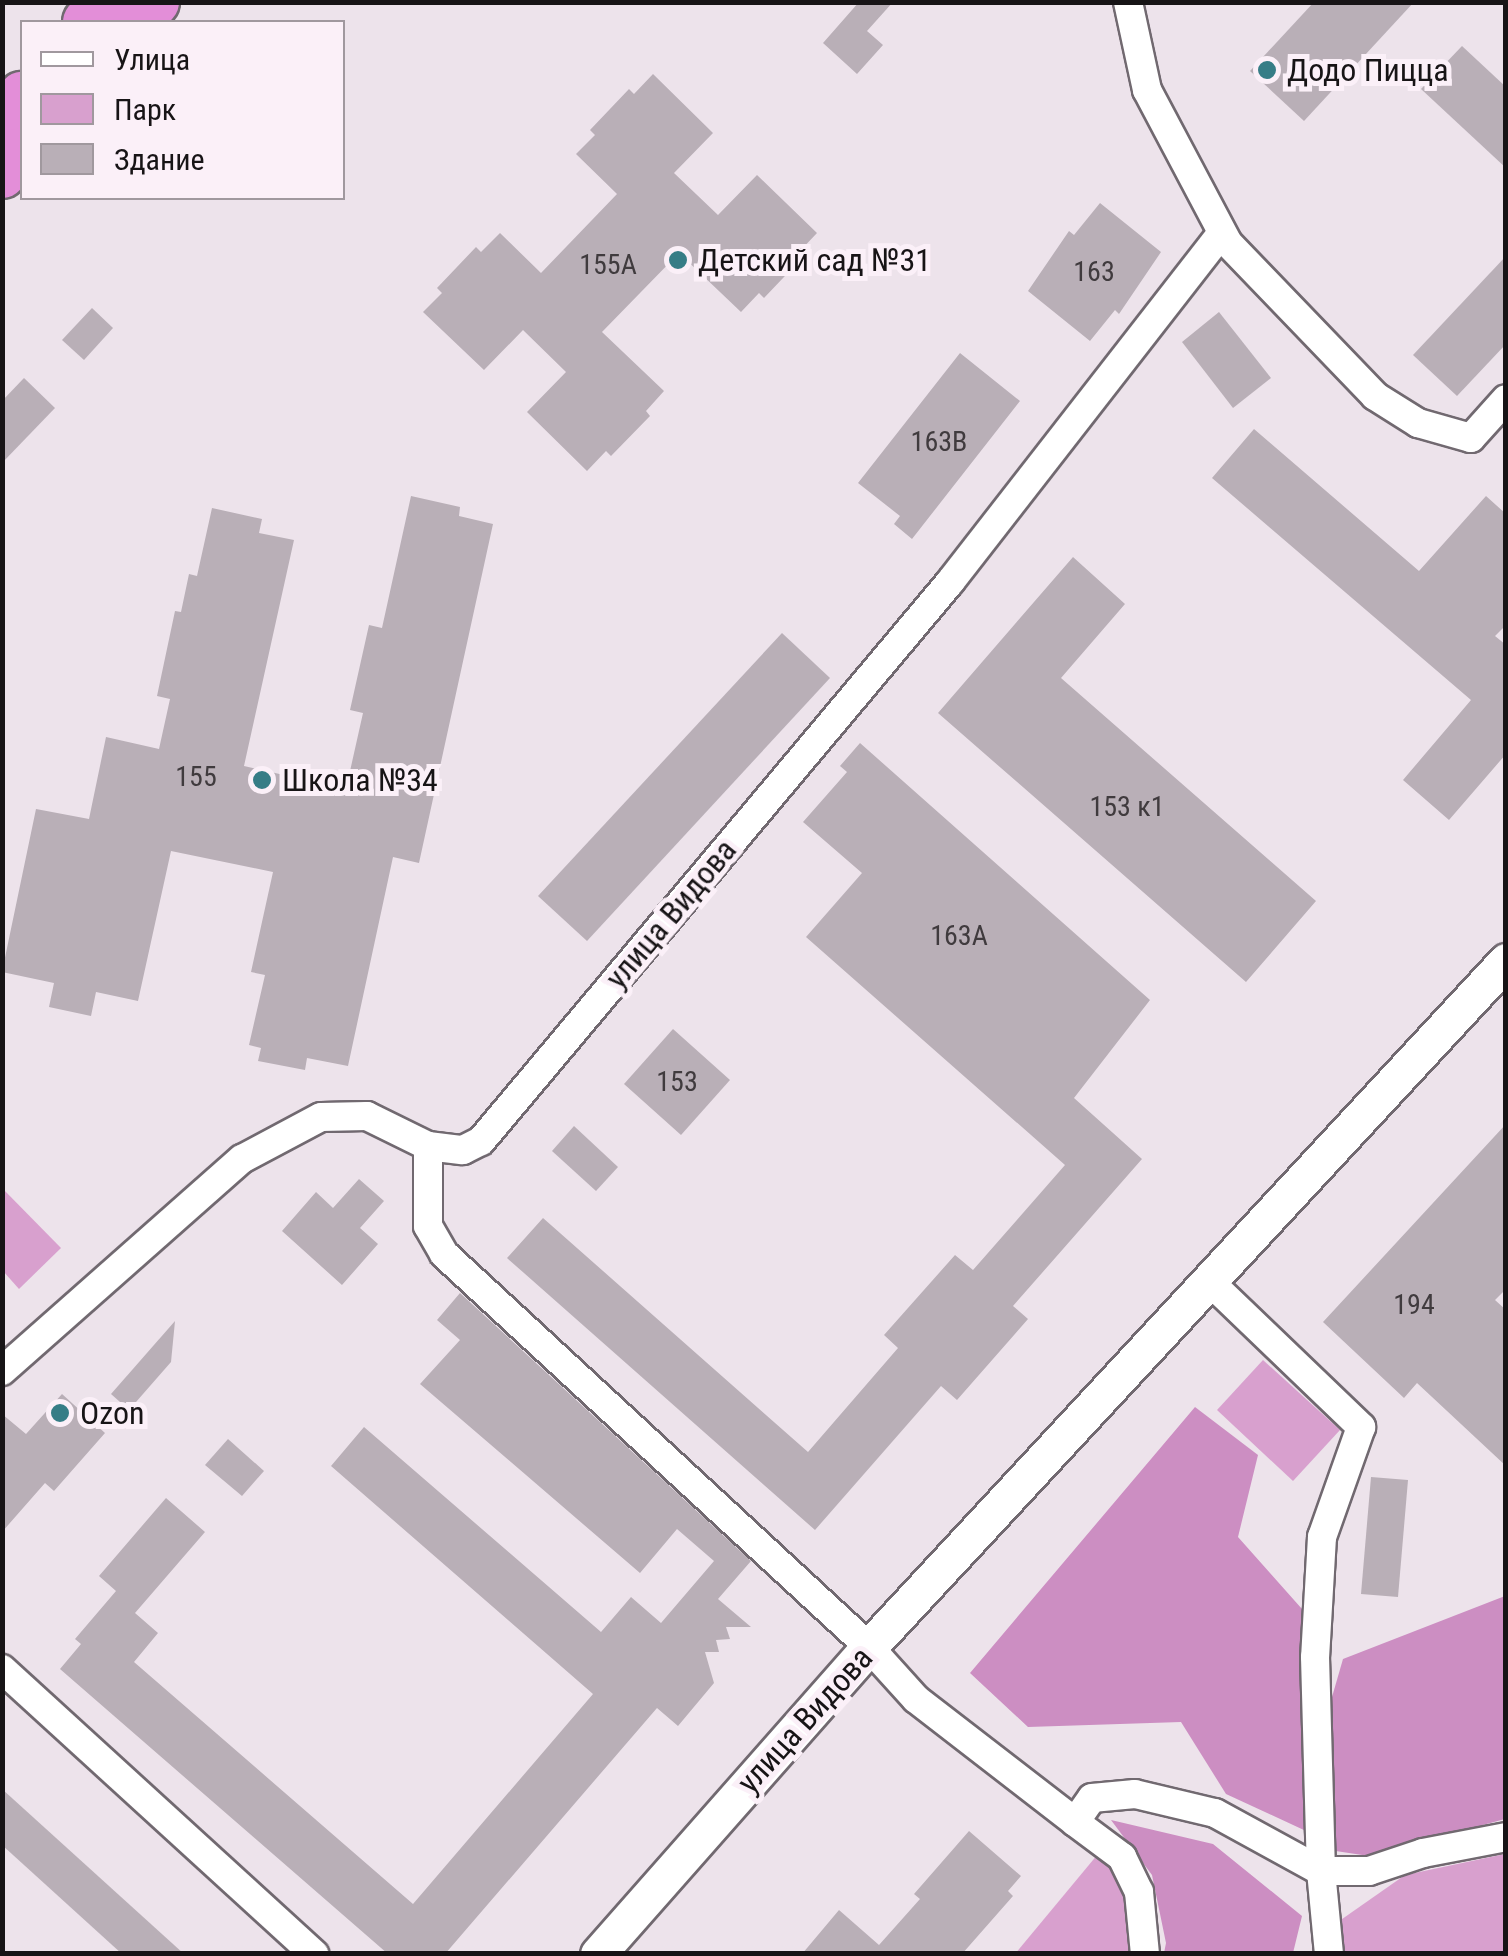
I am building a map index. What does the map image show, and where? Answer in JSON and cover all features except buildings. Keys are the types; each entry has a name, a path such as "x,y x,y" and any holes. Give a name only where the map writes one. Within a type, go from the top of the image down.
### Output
{"highway":[{"path":"2,118 20,98"},
{"path":"2,174 20,154"}],"street":[{"path":"1128,2 1147,90 1220,235 1375,396 1418,423 1471,438 1506,400"},
{"name":"улица Видова","path":"2,1371 242,1160 321,1117 367,1116 428,1146 463,1150 482,1140 950,582 1220,235"},
{"name":"улица Видова","path":"598,1954 870,1647 1506,962"},
{"path":"428,1146 428,1226 444,1254 870,1647 916,1699 1122,1858 1139,1892 1146,1954"},
{"path":"1209,1281 1360,1427 1322,1537 1314,1657 1321,1871 1329,1954"},
{"path":"2,1669 314,1954"},
{"path":"1076,1822 1092,1798 1136,1794 1216,1814 1321,1871 1369,1871 1423,1854 1506,1838"}],"green space":[{"path":"3,1189 61,1248 19,1289 3,1271"},
{"path":"1263,1360 1340,1430 1293,1481 1217,1410"},
{"path":"1098,1854 1116,1865 1128,1895 1135,1953 1015,1954"},
{"path":"1505,1854 1505,1953 1340,1953 1335,1924 1405,1875"}],"shaded area":[{"path":"1195,1407 1258,1455 1238,1537 1302,1609 1306,1831 1226,1794 1181,1722 1028,1727 970,1673"},
{"path":"1505,1596 1505,1819 1369,1856 1329,1850 1330,1704 1343,1659"},
{"path":"1111,1820 1213,1844 1302,1916 1293,1953 1164,1953 1166,1943 1152,1875"}],"place":[{"name":"Додо Пицца","path":"1267,70"},
{"name":"Детский сад №31","path":"678,260"},
{"name":"Школа №34","path":"262,780"},
{"name":"Ozon","path":"60,1413"}]}
